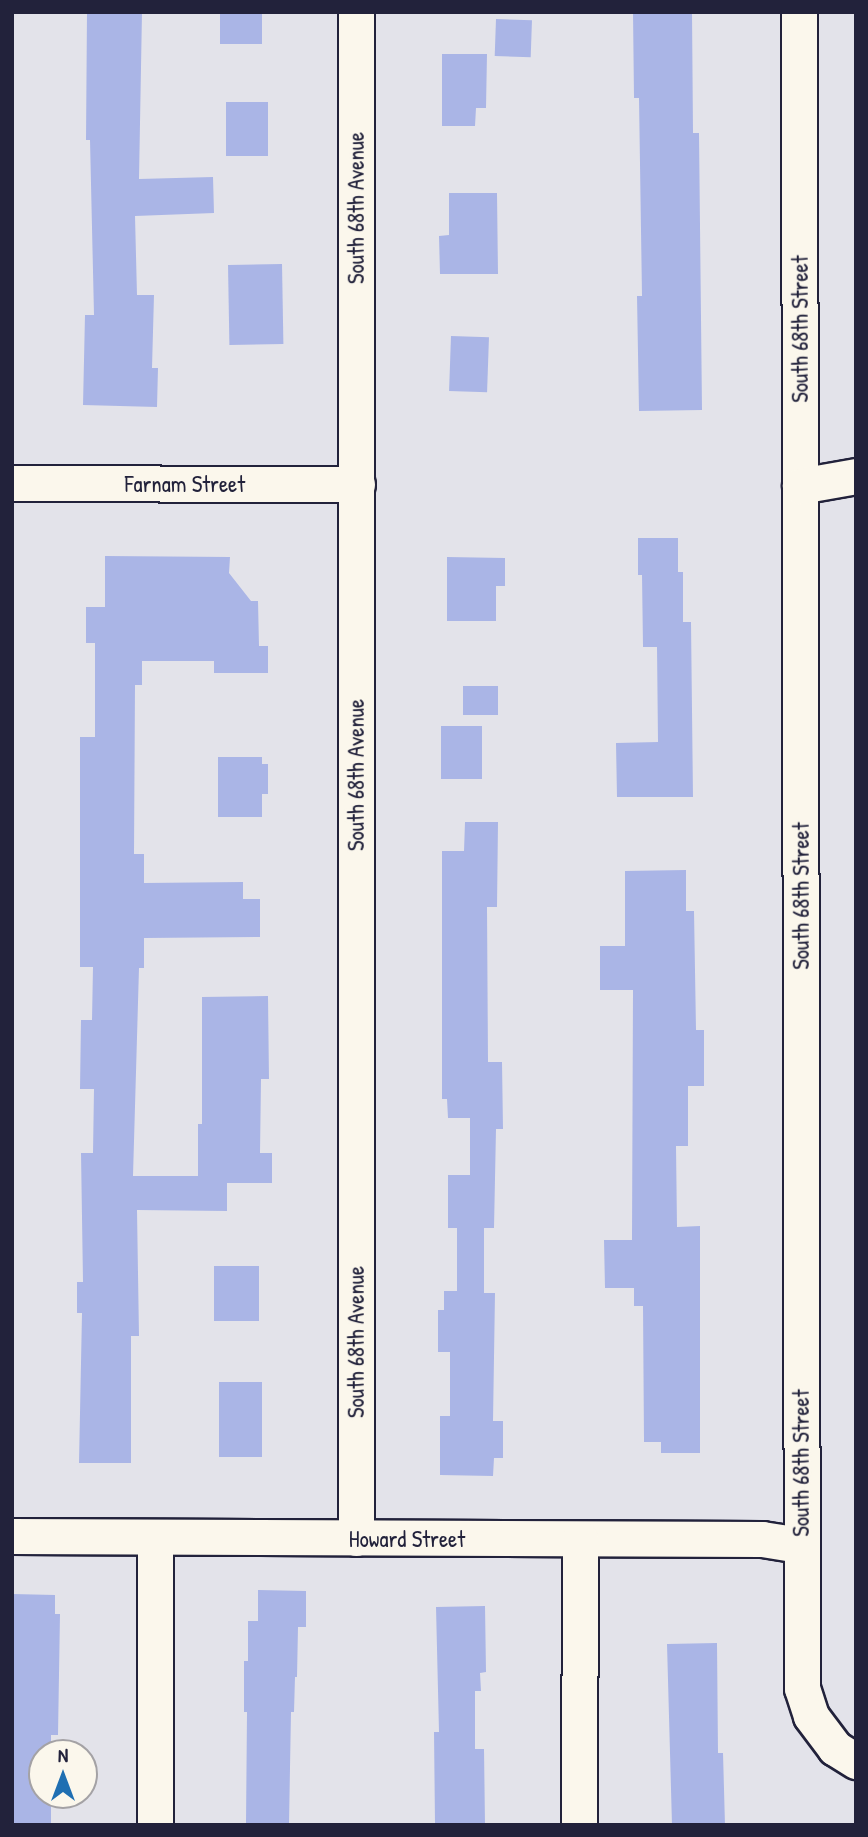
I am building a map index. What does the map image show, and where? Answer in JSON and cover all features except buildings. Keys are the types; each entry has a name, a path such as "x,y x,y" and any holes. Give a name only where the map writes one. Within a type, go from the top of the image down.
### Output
{"street":[{"name":"South 68th Avenue","path":"356,12 356,1538"},
{"name":"South 68th Street","path":"799,12 802,1688 811,1716 835,1748 855,1761"},
{"path":"800,486 856,476"},
{"name":"Farnam Street","path":"12,483 357,484"},
{"name":"Howard Street","path":"12,1536 155,1539 762,1539 801,1545"},
{"path":"155,1539 155,1825"},
{"path":"579,1825 580,1539"}]}
